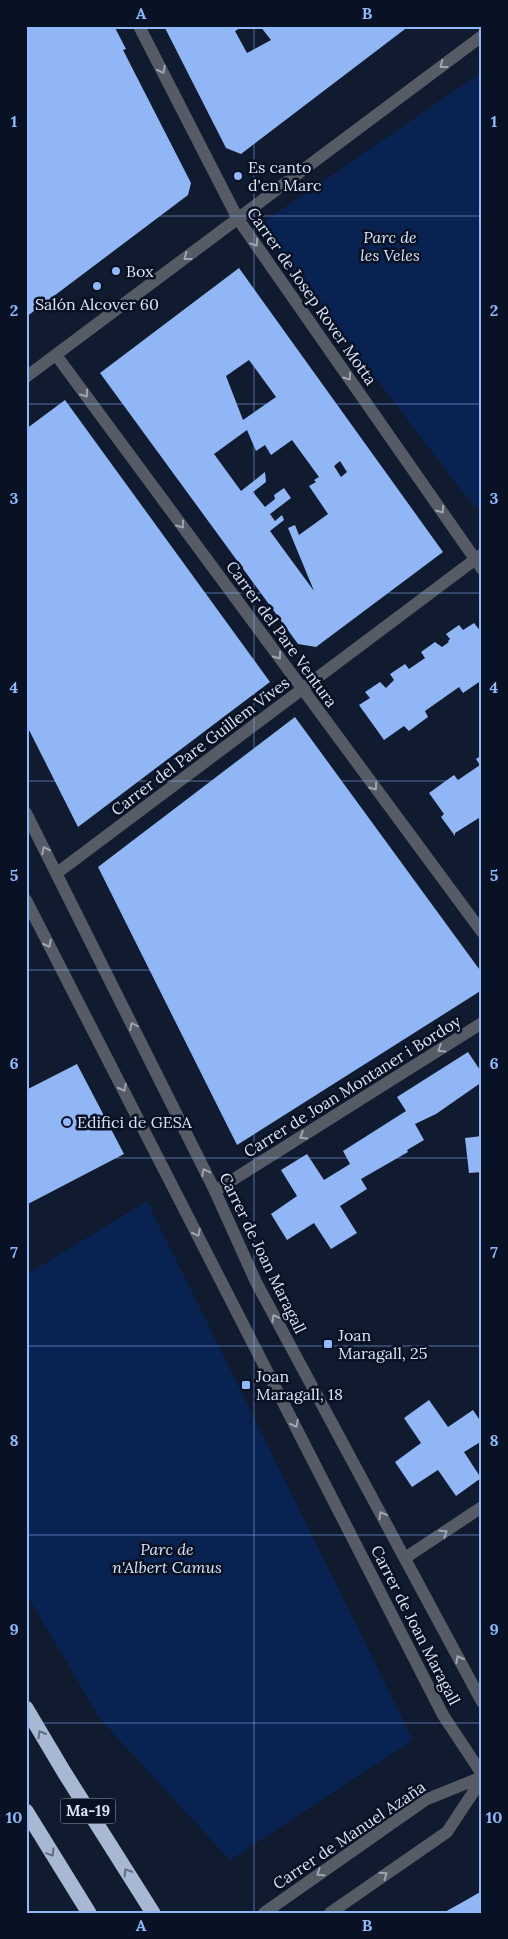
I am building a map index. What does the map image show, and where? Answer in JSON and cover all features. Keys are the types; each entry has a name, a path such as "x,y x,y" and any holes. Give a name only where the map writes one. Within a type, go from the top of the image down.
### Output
{"highway":[{"name":"Ma-19","path":"26,1708 153,1913"},
{"name":"Ma-19","path":"26,1811 89,1913"}],"street":[{"name":"Carrer de Josep Rover Motta","path":"139,26 238,219 479,561"},
{"path":"26,378 482,36"},
{"name":"Carrer del Pare Ventura","path":"56,355 482,932"},
{"name":"Carrer del Pare Guillem Vives","path":"57,873 479,561"},
{"name":"Carrer de Joan Maragall","path":"26,814 215,1191 256,1282 482,1702"},
{"name":"Carrer de Joan Maragall","path":"26,900 443,1715 482,1777"},
{"name":"Carrer de Joan Montaner i Bordoy","path":"215,1191 482,1023"},
{"path":"405,1558 482,1507"},
{"path":"330,1913 447,1832 482,1777"},
{"name":"Carrer de Manuel Azaña","path":"264,1913 425,1800 482,1777"}],"green space":[{"name":"Parc de les Veles","path":"482,72 482,503 475,508 259,225"},
{"name":"Parc de n'Albert Camus","path":"147,1201 413,1740 230,1860 100,1719 26,1593 26,1275"}],"building":[{"path":"26,26 114,26 126,49 123,50 191,183 188,195 26,317"},
{"path":"164,26 241,26 235,31 247,53 271,40 260,26 409,26 241,154 226,148"},
{"path":"239,268 443,552 316,647 298,644 100,373","holes":["249,360 276,397 243,420 226,376","247,430 256,451 265,445 271,455 292,440 319,477 314,480 316,482 309,486 328,514 299,535 295,525 288,528 314,591 270,531 284,520 282,515 275,521 270,514 291,498 284,488 274,495 275,499 265,507 253,492 266,482 265,472 241,491 214,454","340,461 347,472 341,477 334,466"]},
{"path":"65,400 270,682 78,827 26,724 26,429"},
{"path":"474,623 482,633 482,670 480,672 482,680 463,693 459,687 425,711 428,717 409,731 404,726 384,740 359,705 370,698 365,692 380,682 386,688 394,680 390,674 405,664 409,669 425,658 421,652 435,642 442,647 450,639 446,634 459,625 463,630"},
{"path":"295,717 482,973 482,990 237,1145 98,867"},
{"path":"482,755 482,816 455,833 455,836 441,817 444,814 429,793 454,775 458,780 480,765 476,759"},
{"path":"468,1052 482,1073 482,1082 436,1114 415,1124 424,1140 407,1150 408,1152 361,1179 367,1189 340,1206 357,1233 331,1249 314,1223 287,1240 271,1214 297,1196 281,1170 307,1154 324,1180 350,1164 343,1151 406,1111 397,1097"},
{"name":"Edifici de GESA","path":"77,1064 124,1154 26,1205 26,1090"},
{"path":"482,1136 482,1172 469,1173 465,1138"},
{"path":"429,1400 448,1427 473,1410 479,1419 482,1418 482,1441 464,1452 481,1478 456,1496 438,1470 412,1487 395,1462 421,1443 404,1418"},
{"path":"482,1891 482,1913 443,1913 461,1903"}],"place":[{"name":"Es canto d'en Marc","path":"238,176"},
{"name":"Box","path":"116,271"},
{"name":"Salón Alcover 60","path":"97,286"},
{"name":"Edifici de GESA","path":"67,1122"},
{"name":"Joan Maragall, 25","path":"328,1344"},
{"name":"Joan Maragall, 18","path":"246,1385"}]}
